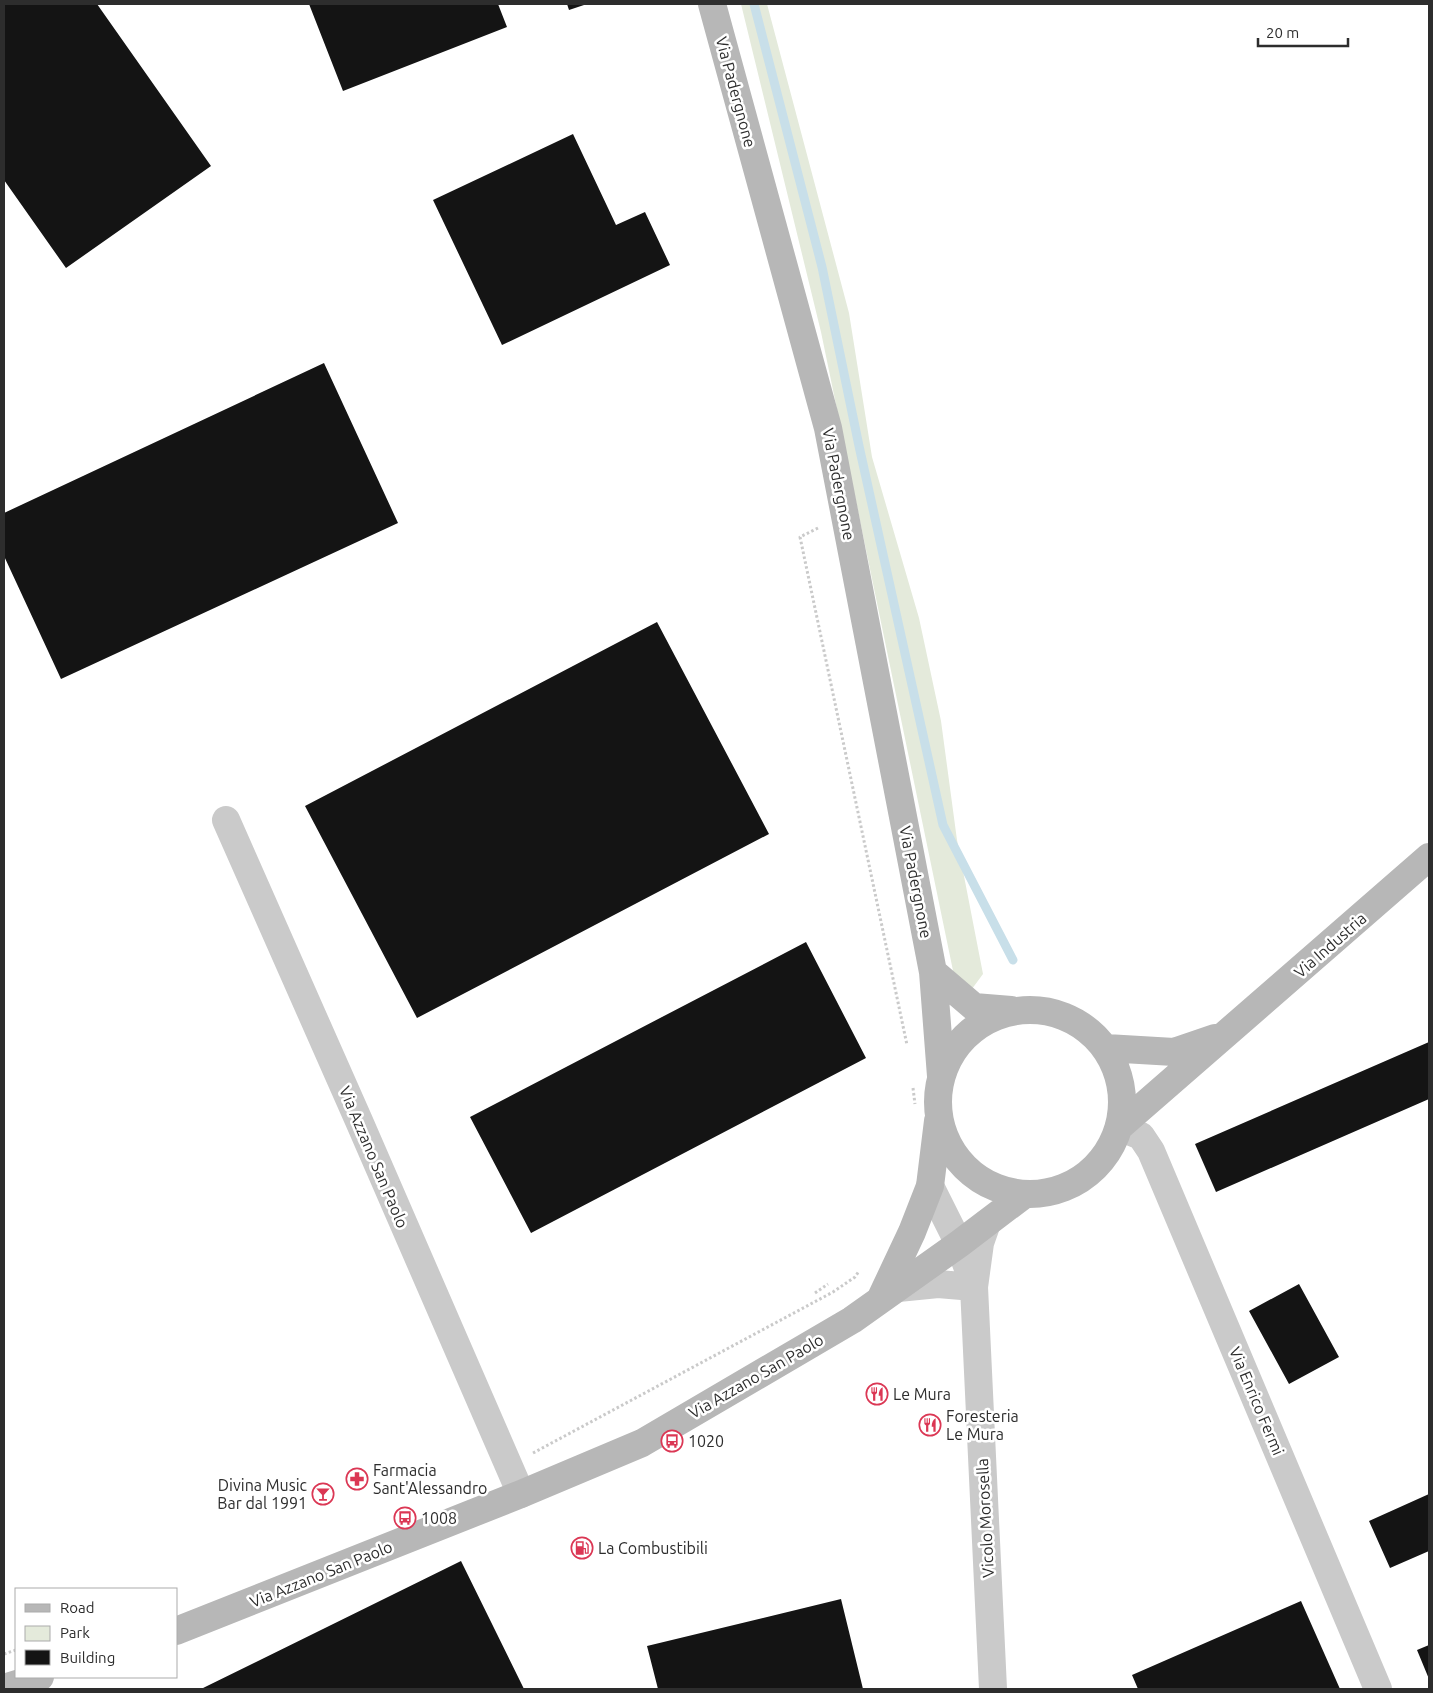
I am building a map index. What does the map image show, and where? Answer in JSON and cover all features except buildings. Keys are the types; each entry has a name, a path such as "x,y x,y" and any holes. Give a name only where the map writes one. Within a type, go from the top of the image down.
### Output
{"street":[{"name":"Via Padergnone","path":"712,4 828,428 933,972 941,1076"},
{"name":"Via Azzano San Paolo","path":"226,820 521,1494"},
{"name":"Via Industria","path":"1119,1127 1429,857"},
{"path":"933,972 974,1007 1015,1011 1036,1010 1056,1013 1075,1021 1092,1033 1106,1048 1116,1066 1121,1086 1123,1107 1119,1127 1111,1146 1099,1163 1084,1177 1066,1187 1046,1193 1025,1194 1004,1190 968,1171 955,1155 927,1111 938,1097 941,1076 949,1057 961,1041 977,1026 995,1017 1015,1011"},
{"name":"Via Industria","path":"1106,1048 1174,1052 1230,1032"},
{"name":"Via Azzano San Paolo","path":"888,1294 930,1186 927,1111"},
{"name":"Via Enrico Fermi","path":"1119,1127 1141,1136 1151,1151 1378,1689"},
{"path":"930,1186 959,1244 974,1287"},
{"name":"Via Azzano San Paolo","path":"178,1630 521,1494 642,1442 852,1320 959,1244 1025,1194"},
{"path":"974,1287 980,1243 987,1223"},
{"path":"888,1294 938,1284 974,1287"},
{"name":"Vicolo Morosella","path":"974,1287 993,1689"},
{"path":"4,1688 37,1678"}],"path":[{"path":"845,514 800,536 908,1052"},
{"path":"913,1087 927,1111"},
{"path":"509,1466 833,1292 855,1276 861,1269"},
{"path":"815,1292 828,1284"}],"green space":[{"path":"741,4 767,4 849,313 872,457 919,618 941,721 957,840 983,974 966,997 957,990 821,332"}],"waterway":[{"path":"754,4 822,267 859,446 943,825 1013,960"}],"place":[{"name":"Le Mura","path":"877,1394"},
{"name":"Foresteria Le Mura","path":"930,1425"},
{"name":"1020","path":"672,1441"},
{"name":"Farmacia Sant'Alessandro","path":"357,1479"},
{"name":"Divina Music Bar dal 1991","path":"323,1494"},
{"name":"1008","path":"405,1518"},
{"name":"La Combustibili","path":"582,1548"}]}
